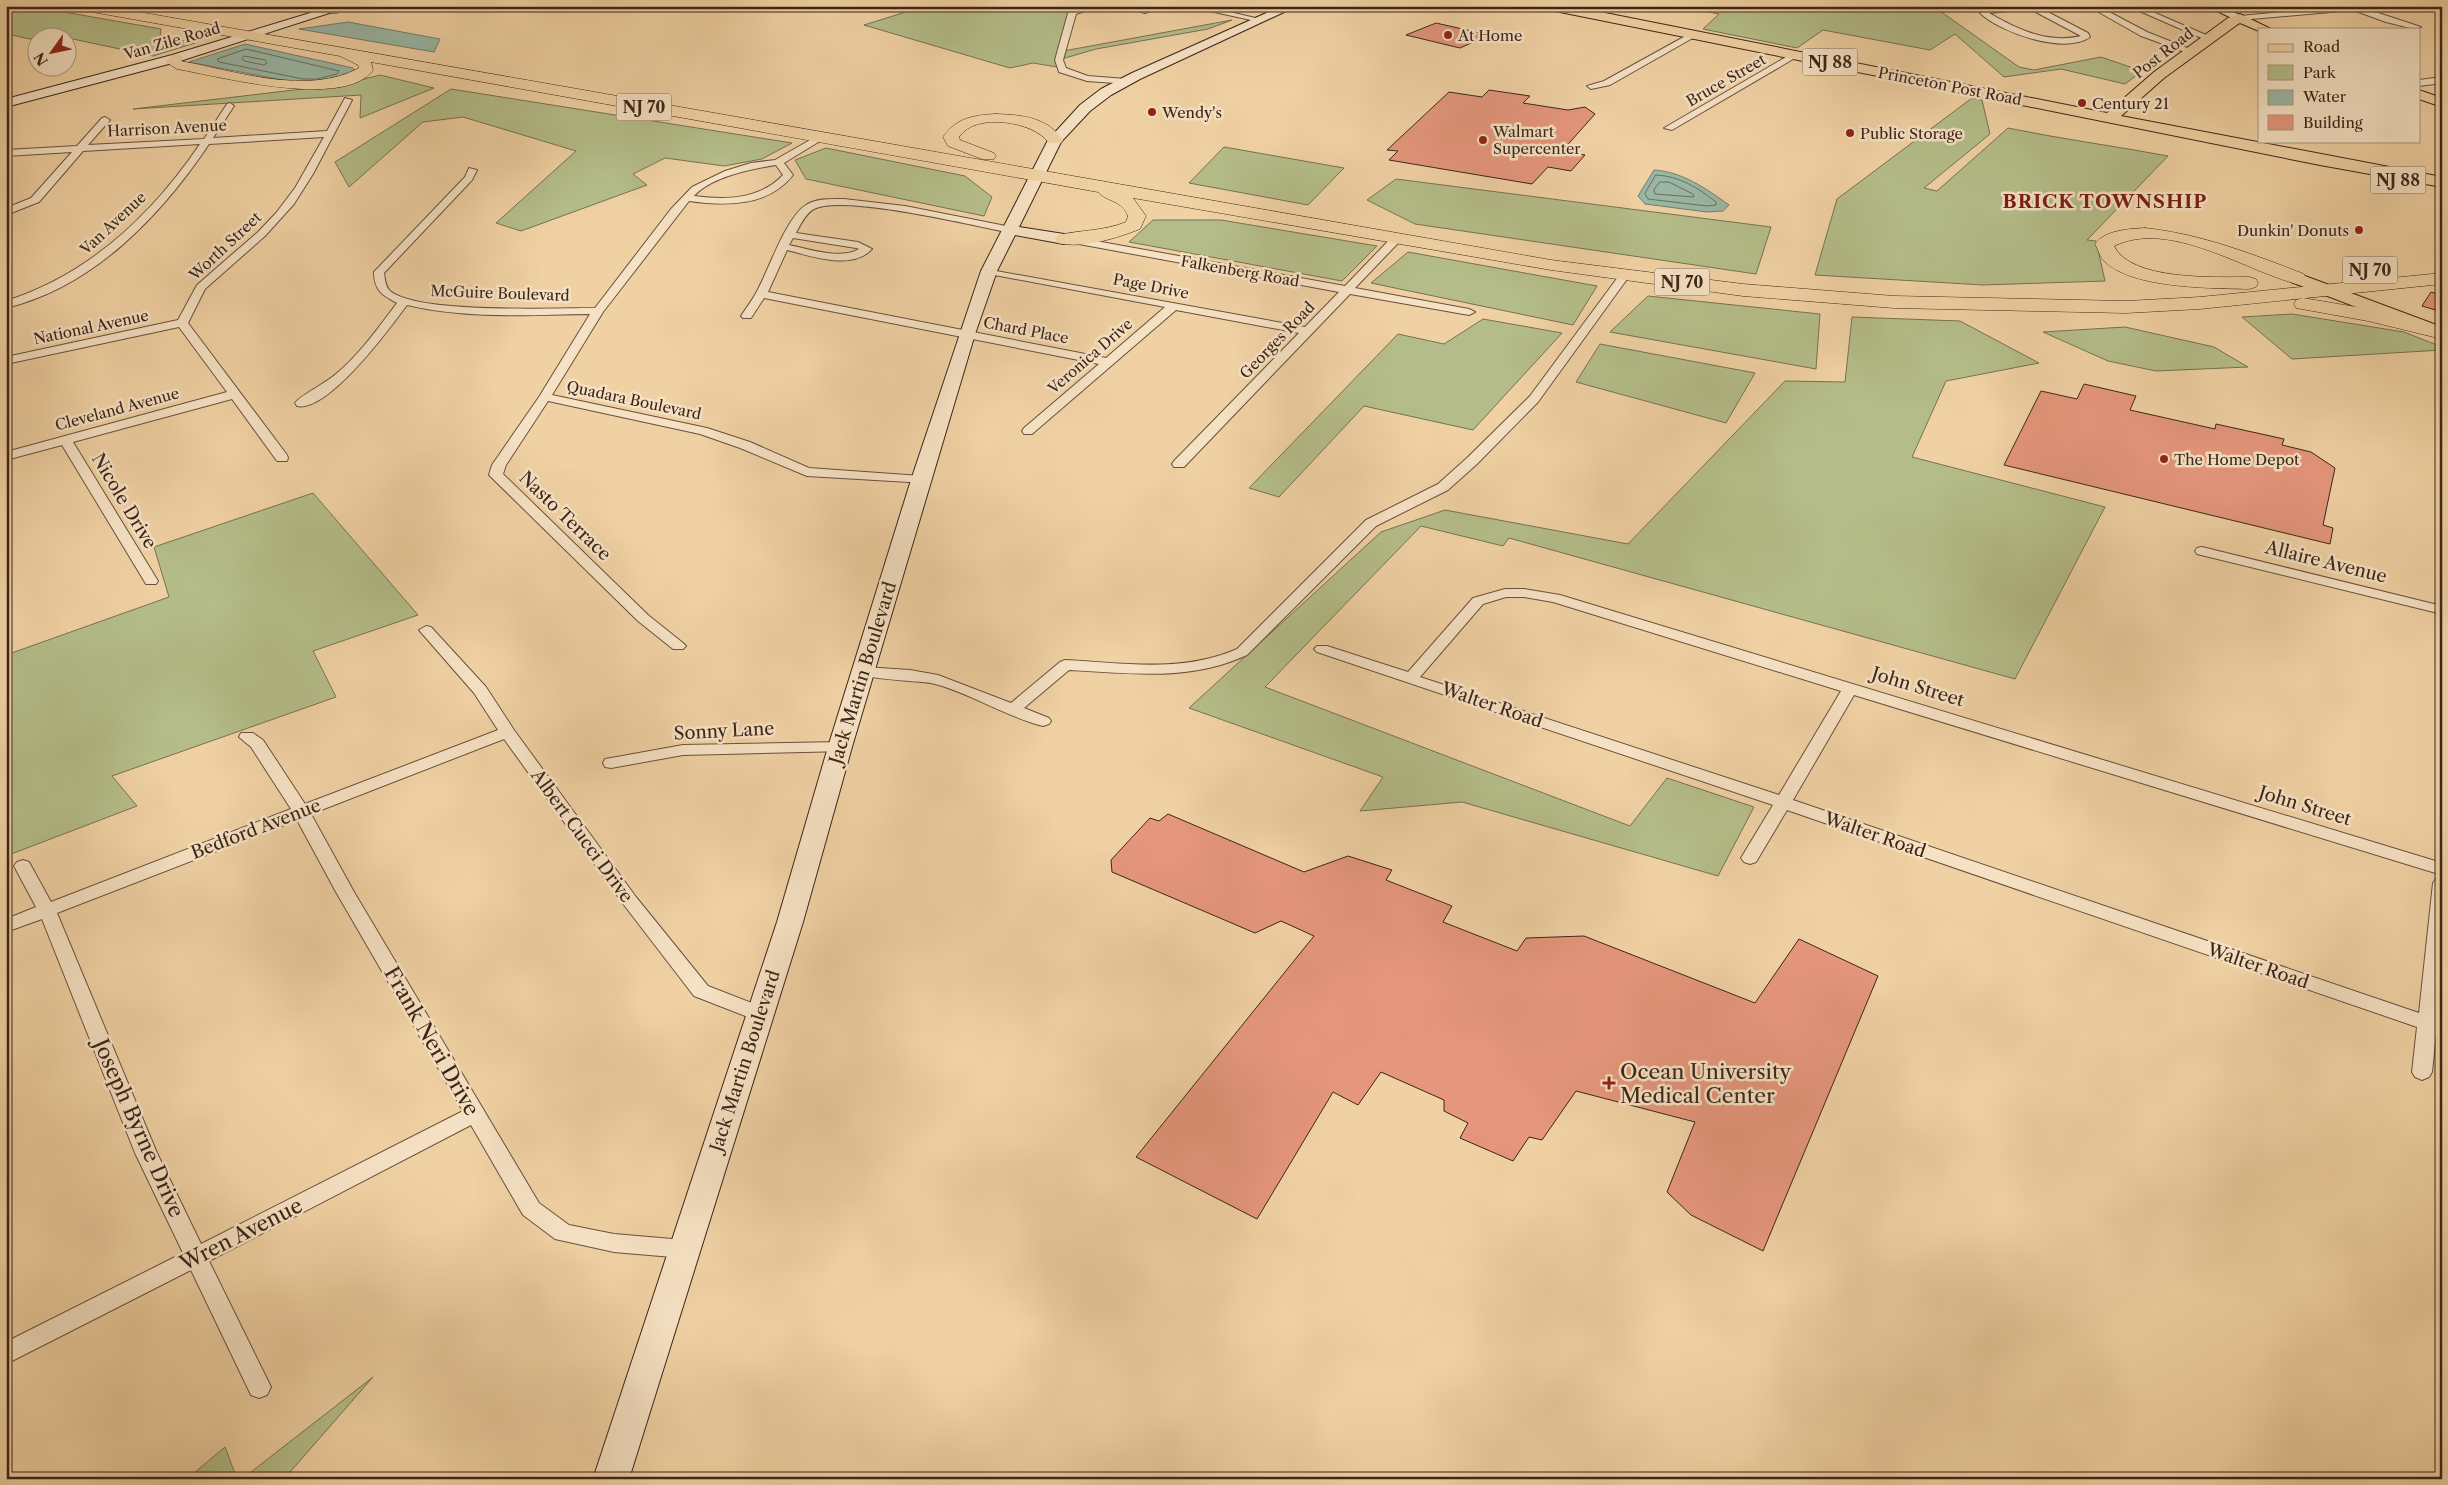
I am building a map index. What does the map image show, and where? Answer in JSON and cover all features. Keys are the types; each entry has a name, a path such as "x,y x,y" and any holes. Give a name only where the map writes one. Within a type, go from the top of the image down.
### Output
{"highway":[{"name":"NJ 70","path":"80,6 820,138 1039,171 1617,265 1762,282 1923,293 2024,295 2130,291 2253,283 2442,261"},
{"name":"NJ 70","path":"123,6 848,136 1001,161 1083,184 1625,275 1744,290 1894,302 2126,307 2237,300 2442,278"},
{"path":"182,11 202,20"},
{"path":"176,58 173,62 177,65 300,87 338,83 355,78 366,70 365,63 328,49"},
{"path":"1001,161 954,143 951,137 953,131 965,122 1007,118 1047,130 1055,140"},
{"path":"1083,184 1120,196 1134,206 1138,216 1134,225 1110,247"},
{"path":"1064,238 1100,236 1118,232 1134,225"},
{"path":"2253,283 2203,282 2158,277 2137,271 2115,260 2105,249 2104,244 2115,237 2133,234 2188,239 2218,248 2298,278"},
{"path":"2237,300 2336,309 2442,333"}],"main road":[{"name":"Princeton Post Road","path":"1550,6 2320,160 2442,182"},
{"name":"Post Road","path":"2110,118 2159,75 2240,18"},
{"path":"2240,18 2263,28"},
{"path":"2420,94 2442,103"},
{"name":"Princeton Post Road","path":"2320,160 2442,188"},
{"path":"2298,278 2442,333"}],"street":[{"path":"1096,6 1074,9 1059,60 1062,70 1087,78 1126,82"},
{"path":"1125,6 1145,11 1163,6"},
{"path":"1191,6 1260,20"},
{"name":"Jack Martin Boulevard","path":"610,1479 790,922 840,747 921,480 966,334 989,271 1055,140 1085,108 1106,92 1126,82 1292,6"},
{"path":"2031,7 2086,37 2051,41 2021,32 1984,13 1987,10 2040,6"},
{"path":"2092,6 2144,34 2191,51"},
{"path":"2132,6 2209,38"},
{"path":"2211,6 2240,18 2351,7 2386,20 2417,27"},
{"name":"Van Zile Road","path":"6,103 176,58 338,8"},
{"path":"1591,86 1607,83 1694,35"},
{"name":"Bruce Street","path":"1669,128 1796,55"},
{"path":"2420,83 2442,80"},
{"name":"Worth Street","path":"182,323 189,314 190,303 202,287 279,217 291,201 348,100"},
{"name":"Van Avenue","path":"6,305 39,294 90,266 119,243 179,178 230,106"},
{"path":"6,212 35,200 104,120"},
{"name":"Harrison Avenue","path":"6,153 329,134"},
{"name":"Quadara Boulevard","path":"820,138 778,162 751,166 728,173 695,189 598,311 545,397 703,431 746,445 807,472 921,480"},
{"path":"686,198 717,202 751,196 782,183 788,175 778,162"},
{"name":"McGuire Boulevard","path":"472,170 470,178 378,272 379,282 387,293 404,301 452,310 598,311"},
{"path":"747,316 761,294 799,218 810,206 828,201 888,207 1011,230"},
{"name":"Falkenberg Road","path":"1011,230 1469,312"},
{"path":"784,248 843,257 856,255 867,249 858,245 791,235"},
{"name":"Georges Road","path":"1179,464 1397,238"},
{"name":"Page Drive","path":"989,271 1307,331"},
{"path":"1014,709 1065,666 1173,670 1220,662 1242,652 1371,524 1443,487 1472,462 1534,399 1625,275"},
{"name":"Chard Place","path":"761,294 1108,362"},
{"path":"302,403 334,385 354,366 404,301"},
{"name":"Veronica Drive","path":"1028,431 1173,306"},
{"path":"182,323 282,458"},
{"name":"National Avenue","path":"6,361 182,323"},
{"name":"Cleveland Avenue","path":"6,456 236,394"},
{"name":"Nasto Terrace","path":"545,397 499,465 496,475 643,618 678,646"},
{"name":"Nicole Drive","path":"65,440 150,581"},
{"name":"Allaire Avenue","path":"2202,552 2442,610"},
{"name":"John Street","path":"1411,678 1478,601 1493,595 1524,593 1555,598 2442,868"},
{"name":"Albert Cucci Drive","path":"426,630 480,690 507,732 630,901 701,991 760,1014"},
{"name":"Walter Road","path":"1322,649 1784,803 2427,1024"},
{"path":"864,672 910,675 938,680 1043,721"},
{"path":"1750,858 1851,687"},
{"name":"Bedford Avenue","path":"6,926 507,732"},
{"name":"Frank Neri Drive","path":"247,736 257,744 301,811 345,892 531,1209 564,1233 614,1243 684,1249"},
{"name":"Sonny Lane","path":"611,763 683,750 840,747"},
{"name":"Joseph Byrne Drive","path":"23,866 47,910 146,1153 259,1387"},
{"path":"2422,1072 2442,883"},
{"name":"Wren Avenue","path":"6,1354 475,1114"}],"green space":[{"path":"6,6 30,6 161,29 160,37 195,43 153,56 78,40 78,28 28,28 28,39 12,35 6,37"},
{"path":"925,6 1072,6 1058,52 1232,20 1208,29 1096,49 1055,61 1057,67 1033,63 1010,68 864,25"},
{"path":"1676,6 1733,6 1754,10 1804,6 1933,6 2019,67 2034,70 2101,57 2142,71 2125,84 2061,69 2004,77 1955,34 1930,50 1823,30 1797,48 1703,29 1719,14"},
{"path":"380,75 434,88 360,118 361,95 133,109 345,84"},
{"path":"451,89 792,143 762,159 724,166 665,158 633,174 647,185 521,231 496,223 576,151 463,117 423,122 349,187 335,162"},
{"path":"1972,98 1982,100 1990,134 1924,188 1937,191 2008,128 2168,156 2087,240 2096,241 2105,281 1983,285 1815,275 1837,199"},
{"path":"1224,147 1344,168 1308,205 1189,183"},
{"path":"826,148 965,176 992,197 984,216 806,179 795,160"},
{"path":"1396,179 1771,227 1756,274 1415,224 1367,200"},
{"path":"1153,220 1221,220 1377,246 1342,281 1129,242"},
{"path":"1408,252 1597,286 1573,325 1371,283"},
{"path":"1648,296 1820,314 1816,369 1610,332"},
{"path":"2292,314 2404,332 2442,347 2442,350 2292,359 2242,317"},
{"path":"1852,317 1960,321 2039,363 1946,381 1912,457 2105,507 2015,679 1509,538 1503,546 1421,526 1265,687 1630,826 1667,778 1754,807 1718,876 1462,802 1360,811 1383,777 1189,708 1381,532 1445,510 1628,544 1785,381 1845,382"},
{"path":"1483,319 1562,333 1473,430 1364,406 1279,497 1249,488 1398,334 1444,344"},
{"path":"2125,327 2214,347 2248,367 2156,371 2108,361 2043,332"},
{"path":"1600,344 1755,373 1726,423 1576,382"},
{"path":"313,493 418,615 313,651 336,697 112,776 137,806 6,856 6,655 169,597 154,547"},
{"path":"373,1377 284,1479 242,1479"},
{"path":"225,1447 237,1479 187,1479"}],"water":[{"path":"348,22 440,39 434,52 299,29"},
{"path":"245,44 353,68 355,71 350,76 302,84 189,62"},
{"path":"1654,170 1665,171 1684,177 1729,205 1723,211 1707,212 1645,204 1638,196"}],"building":[{"name":"At Home","path":"1436,23 1489,35 1460,48 1406,35"},
{"name":"Walmart Supercenter","path":"1489,90 1530,96 1523,103 1568,110 1585,107 1595,114 1562,151 1585,155 1571,171 1548,167 1532,184 1389,160 1398,151 1387,150 1449,92 1482,97"},
{"path":"2431,292 2442,295 2442,312 2422,306"},
{"name":"The Home Depot","path":"2084,384 2136,396 2130,410 2215,429 2216,424 2284,439 2282,445 2311,452 2335,468 2323,525 2333,528 2330,544 2004,465 2041,391 2077,399"},
{"name":"Ocean University Medical Center","path":"1168,814 1304,872 1348,856 1392,870 1386,880 1452,906 1443,922 1517,951 1526,938 1584,936 1755,1003 1799,939 1878,976 1763,1251 1691,1215 1667,1192 1695,1122 1576,1091 1542,1140 1529,1137 1513,1161 1460,1138 1468,1123 1444,1111 1444,1100 1381,1072 1358,1105 1333,1092 1257,1219 1136,1157 1314,936 1281,921 1255,933 1112,872 1111,860 1150,818 1159,821"}],"place":[{"name":"At Home","path":"1448,35"},
{"name":"Century 21","path":"2082,103"},
{"name":"Wendy's","path":"1152,112"},
{"name":"Public Storage","path":"1850,133"},
{"name":"Walmart Supercenter","path":"1483,140"},
{"name":"Dunkin' Donuts","path":"2359,230"},
{"name":"The Home Depot","path":"2164,459"},
{"name":"Ocean University Medical Center","path":"1609,1083"}],"district":[{"name":"BRICK TOWNSHIP","path":"2105,201"}]}
